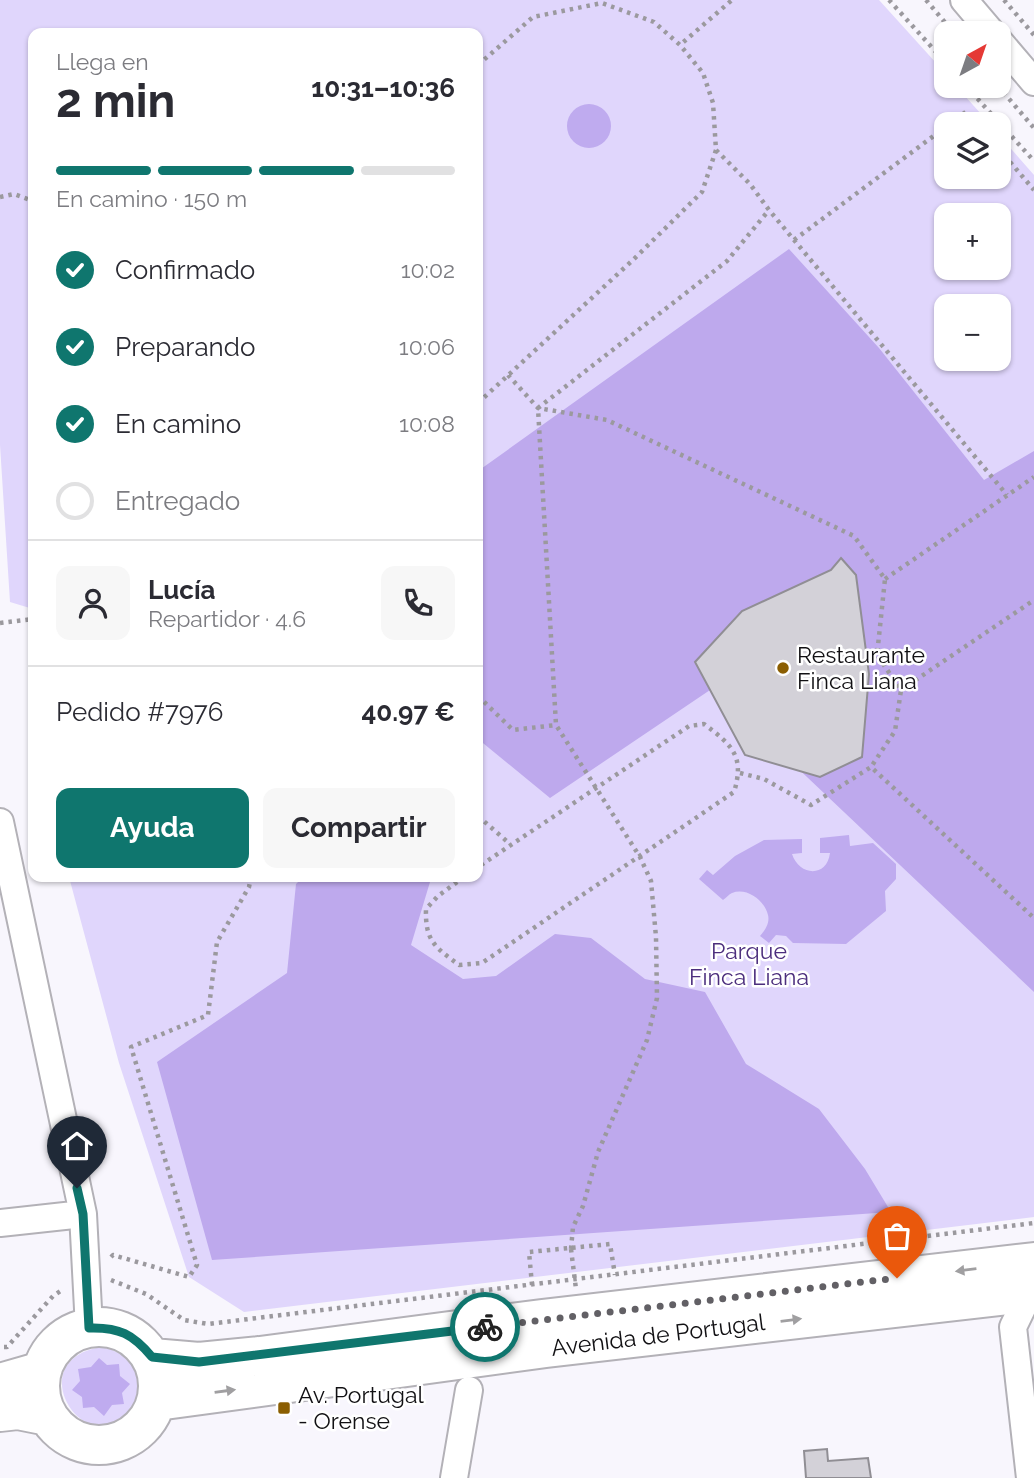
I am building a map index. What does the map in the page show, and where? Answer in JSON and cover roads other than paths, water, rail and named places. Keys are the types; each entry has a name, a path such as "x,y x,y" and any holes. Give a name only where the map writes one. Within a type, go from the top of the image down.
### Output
{"main road":[{"name":"Avenida de Portugal","path":"157,1401 462,1370 980,1298 1033,1282"},
{"name":"Avenida de Portugal","path":"152,1357 199,1362 542,1320 1033,1282"},
{"path":"107,1327 125,1333 140,1343 152,1357 159,1387 157,1401 149,1420 135,1434 117,1443 97,1446 78,1441 60,1431 48,1416 40,1386 42,1371 48,1355 59,1342 73,1333 89,1328 107,1327"},
{"path":"0,1383 42,1371"},
{"path":"0,1412 18,1410 48,1416"}],"street":[{"path":"964,0 982,21"},
{"path":"1012,56 1034,82"},
{"path":"0,822 83,1214 89,1328"},
{"path":"0,1223 83,1214"},
{"path":"1030,1478 1013,1327 1033,1282"},
{"path":"980,1298 1013,1327"},
{"path":"454,1478 462,1370"}],"place":[{"name":"Restaurante Finca Liana","path":"783,668"},
{"name":"Av. Portugal - Orense","path":"284,1408"}],"park label":[{"name":"Parque Finca Liana","path":"749,964"}]}
